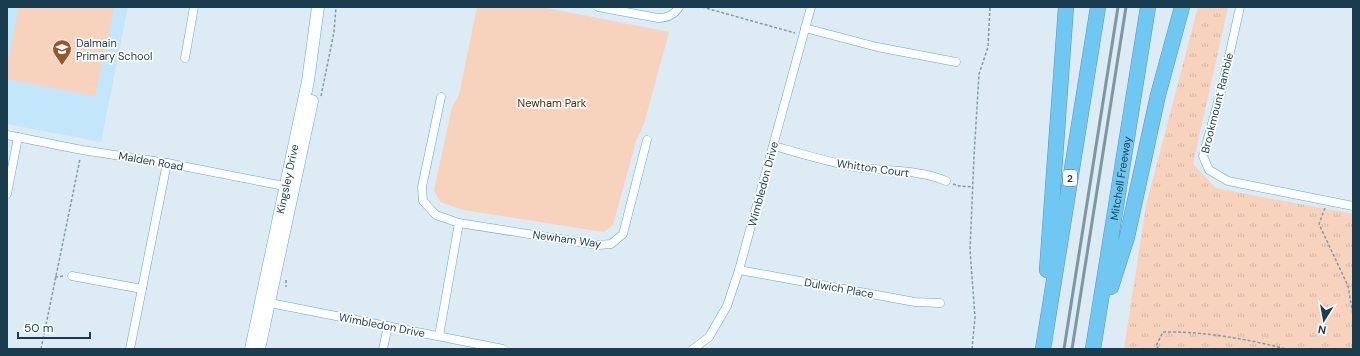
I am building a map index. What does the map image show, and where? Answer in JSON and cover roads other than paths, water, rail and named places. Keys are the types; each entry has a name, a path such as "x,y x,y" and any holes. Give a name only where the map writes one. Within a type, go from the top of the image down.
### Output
{"highway":[{"path":"1042,349 1066,7"},
{"name":"2","path":"1042,349 1098,7"},
{"name":"Mitchell Freeway","path":"1094,342 1123,170 1148,7"},
{"path":"1094,342 1127,237 1158,95 1182,7"}],"main road":[{"name":"Kingsley Drive","path":"290,187 308,81 318,7"},
{"name":"Kingsley Drive","path":"251,349 264,302 317,75 326,7"},
{"name":"Kingsley Drive","path":"259,349 264,302"}],"street":[{"path":"184,58 194,7"},
{"path":"598,7 665,18 674,14 680,7"},
{"name":"Wimbledon Drive","path":"696,348 709,337 727,306 739,270 774,146 811,7"},
{"name":"Brookmount Ramble","path":"1240,7 1222,88 1203,156 1208,170 1228,180 1353,206"},
{"path":"804,32 956,62"},
{"name":"Newham Way","path":"441,97 422,187 423,201 436,215 459,223 598,245 611,244 623,234 646,140"},
{"name":"Malden Road","path":"7,135 82,150 167,163 290,187"},
{"path":"7,194 18,137"},
{"name":"Whitton Court","path":"774,146 838,164 922,175 939,178 946,181"},
{"path":"130,349 167,163"},
{"path":"438,336 459,223"},
{"name":"Dulwich Place","path":"739,270 915,302 940,303"},
{"path":"72,276 142,289"},
{"name":"Wimbledon Drive","path":"264,302 500,349"},
{"path":"383,349 388,326"}],"railway":[{"path":"1064,349 1118,7"},
{"path":"1072,349 1126,7"}],"place":[{"name":"Dalmain Primary School","path":"62,66"}],"park label":[{"name":"Newham Park","path":"552,103"}]}
